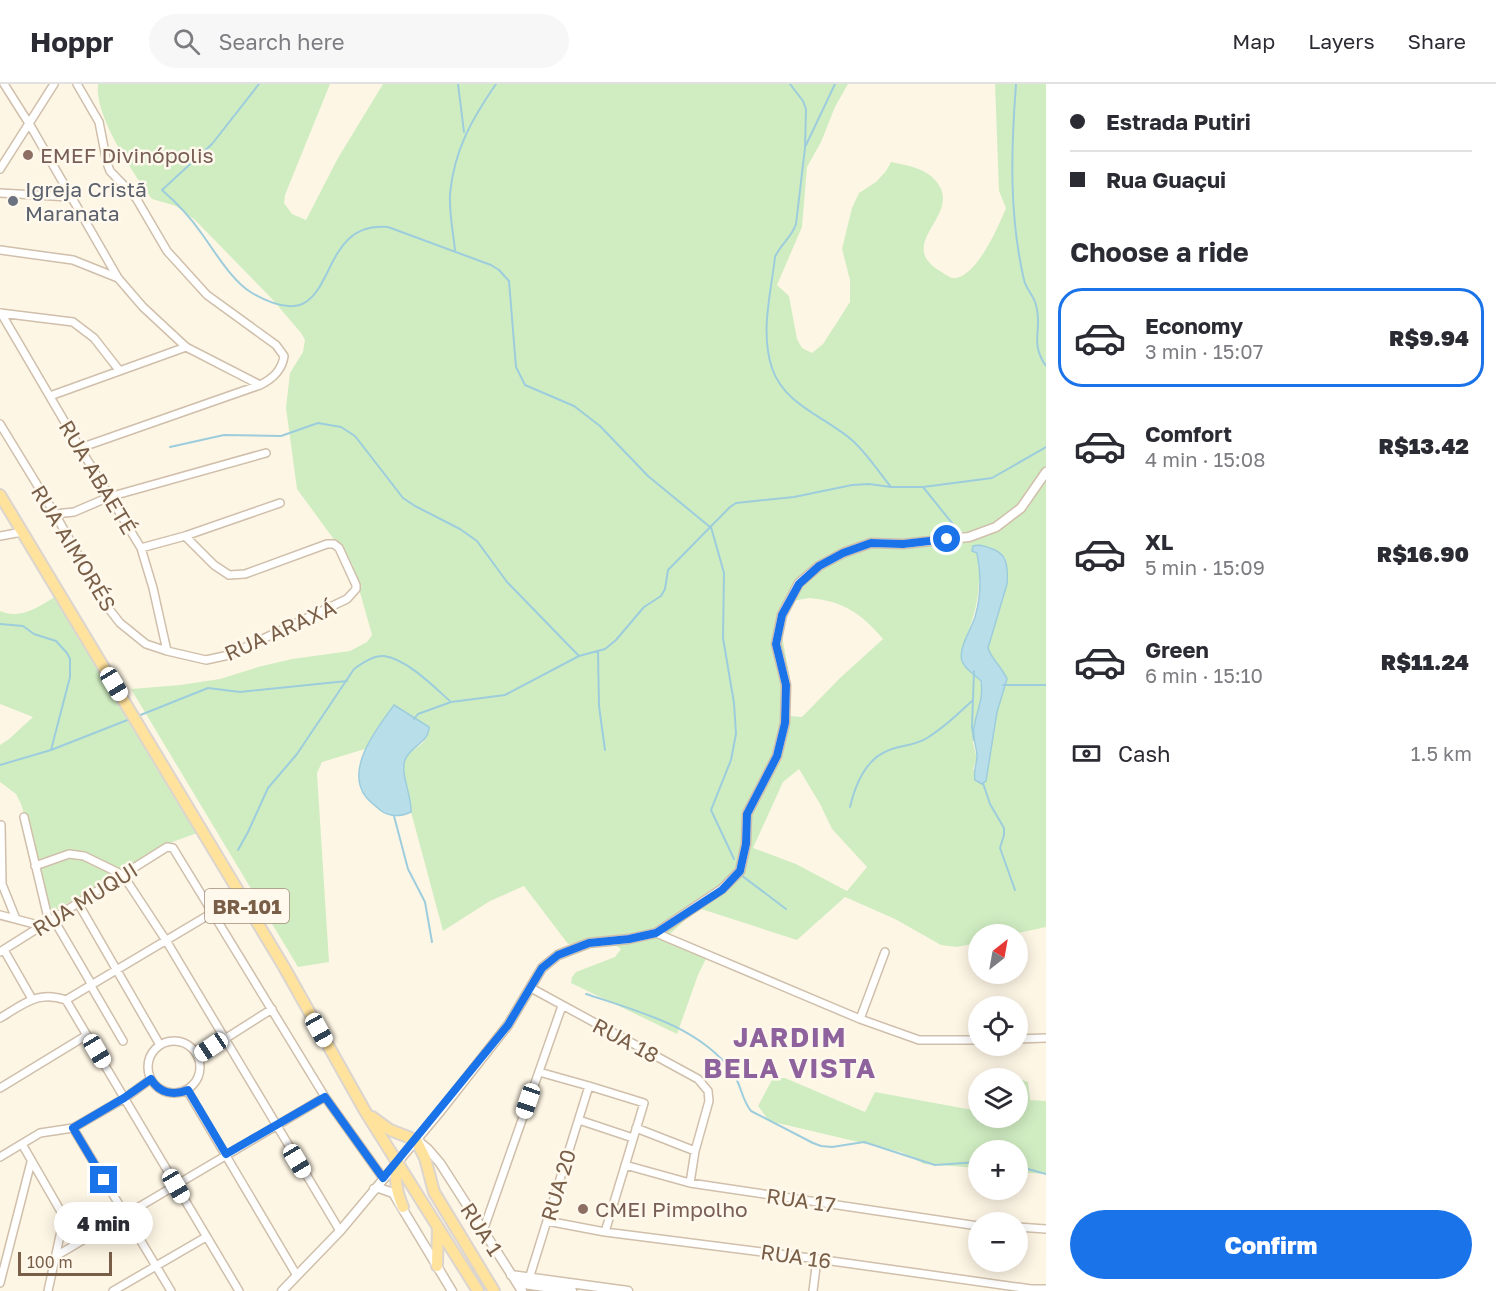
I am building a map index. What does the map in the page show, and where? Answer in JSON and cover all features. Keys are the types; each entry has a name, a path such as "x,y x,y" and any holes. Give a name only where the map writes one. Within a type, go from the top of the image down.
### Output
{"main road":[{"name":"BR-101","path":"0,495 278,957 365,1111 478,1291"},
{"path":"365,1111 390,1130 416,1140 425,1158 434,1192 494,1291"},
{"path":"398,1161 395,1180 403,1207"},
{"path":"437,1266 438,1227"}],"street":[{"path":"4,84 118,278 143,307 186,347 260,385"},
{"path":"0,169 54,84"},
{"path":"77,84 99,122 110,171 136,198 167,251 207,295 282,351 283,362 278,372 260,385 80,448"},
{"path":"0,193 70,197"},
{"path":"0,250 73,260 118,278"},
{"path":"1,313 73,322 94,338 119,370"},
{"name":"RUA ABAETÉ","path":"1,313 141,548 153,588 167,651"},
{"path":"50,396 186,347"},
{"name":"RUA AIMORÉS","path":"0,424 109,609 132,634 146,644 167,651"},
{"path":"55,514 74,512 110,497 266,453"},
{"path":"282,1291 339,1231 416,1140 508,1025 542,968 558,955 589,943 629,939 656,933 722,890 740,871 746,844 747,814 777,756 785,723 786,685 776,644 782,615 799,584 819,566 843,553 871,543 903,544 969,537 996,527 1021,507 1046,472"},
{"path":"141,548 185,536 280,503"},
{"path":"0,536 22,532"},
{"name":"RUA ARAXÁ","path":"167,651 206,660 229,655 347,599 355,593 356,585 339,548 334,544 327,544 245,573 230,575 214,566 185,536"},
{"path":"24,817 35,866 52,921 123,1041"},
{"path":"1,825 1,884 16,919"},
{"name":"RUA MUQUI","path":"2,951 171,847 176,850 212,914"},
{"path":"35,866 69,854 84,856 123,875 167,942 339,1231"},
{"path":"78,903 160,1045"},
{"path":"66,1000 212,914 325,1097 403,1207 453,1291"},
{"path":"0,915 42,926"},
{"path":"656,933 860,1018 919,1040 968,1040"},
{"path":"2,951 32,999"},
{"path":"860,1018 885,952"},
{"name":"RUA 18","path":"531,988 698,1079 708,1091 709,1101 695,1151"},
{"path":"0,1018 32,999 51,995 66,1000 239,1291"},
{"path":"483,1231 562,1006"},
{"path":"198,1056 272,1009"},
{"path":"0,1088 87,1035"},
{"path":"1028,1039 1046,1038"},
{"path":"168,1041 181,1041 198,1056 200,1072 197,1081 188,1090 174,1094 165,1092 157,1087 149,1075 149,1059 160,1045 168,1041"},
{"path":"538,1072 644,1103 605,1232"},
{"path":"0,1157 44,1132 73,1128 151,1079"},
{"name":"RUA 20","path":"521,1282 547,1221 589,1086"},
{"path":"188,1090 296,1274"},
{"path":"56,1256 325,1097"},
{"path":"579,1120 633,1138"},
{"path":"73,1128 171,1291"},
{"path":"636,1128 695,1151 690,1183"},
{"name":"RUA 1","path":"416,1140 435,1156 483,1231 521,1282"},
{"path":"22,1144 64,1217 48,1291"},
{"path":"0,1283 31,1162"},
{"name":"RUA 17","path":"625,1165 690,1183 968,1225"},
{"path":"429,1176 442,1167"},
{"path":"374,1189 379,1188 393,1193"},
{"name":"RUA 16","path":"547,1221 605,1232 1045,1290"},
{"path":"1028,1228 1046,1229"},
{"path":"113,1291 206,1237"},
{"path":"813,1291 817,1259"},
{"path":"521,1282 571,1289 628,1291"}],"green space":[{"path":"98,84 330,84 285,195 284,203 292,214 306,220 338,158 383,84 848,84 807,167 802,227 777,285 789,296 797,339 802,348 812,353 823,344 850,302 850,280 842,249 852,208 859,193 876,182 891,162 920,170 932,177 941,189 943,200 925,242 924,251 928,261 948,276 956,278 964,275 986,249 1006,208 999,191 995,84 1046,84 1046,927 1028,931 1028,924 968,924 968,945 956,947 941,945 895,919 845,897 797,940 698,908 670,934 707,957 698,975 677,1034 571,983 576,972 615,957 621,949 608,940 568,944 524,886 490,901 443,931 411,812 404,771 406,758 424,741 429,727 394,705 365,749 322,762 317,773 329,962 298,967 131,689 220,679 292,659 350,651 367,642 372,635 352,564 297,489 286,408 290,373 303,352 305,340 272,299 195,220 176,206 152,199 116,144 98,97","holes":["995,549 1005,557 1007,584 988,648 1007,679 997,712 986,781 973,769 977,759 973,742 982,688 966,637 978,595 977,552","809,598 842,605 859,615 883,639 802,717 789,716 790,678 781,631 792,601","799,769 832,829 867,867 847,891 796,864 753,848 783,782"]},
{"path":"58,595 200,832 167,844 54,911 49,908 34,845 21,804 16,794 0,782 0,745 33,717 0,704 0,611 23,613"},
{"path":"773,1078 785,1078 865,1112 875,1092 968,1109 968,1128 1028,1128 1028,1082 1030,1100 1046,1101 1046,1174 1028,1173 1028,1140 968,1140 968,1167 924,1164 901,1152 769,1121 758,1106"}],"water":[{"path":"979,545 999,552 1006,561 1007,567 1007,584 988,648 1007,679 997,712 986,781 982,784 975,780 974,773 977,756 974,732 981,700 981,681 966,667 961,656 963,645 975,617 978,601 980,585 978,561 977,553 972,551 973,546"},
{"path":"394,705 429,727 426,737 407,755 405,760 404,772 411,812 403,815 391,815 384,812 368,799 360,786 359,774 361,761 372,736"}],"waterway":[{"path":"259,84 212,144 162,190 193,222 224,266 245,288 281,305 301,304 315,294 346,242 363,230 388,227 491,265 509,281 516,367 525,385 574,406 600,426 648,476 710,527"},
{"path":"458,84 464,132"},
{"path":"455,250 450,201 452,178 460,149 472,123 496,84"},
{"path":"790,84 806,109 805,148 796,224 775,257 767,327 772,368 786,392 853,441 891,487"},
{"path":"806,145 835,84"},
{"path":"1016,84 1012,158 1016,231 1024,280 1038,314 1038,350 1046,366"},
{"path":"170,447 224,435 281,436 318,423 341,427 355,436 403,498 460,529 477,541 507,582 579,656"},
{"path":"414,719 418,714 451,702 505,695 579,656 605,649 616,640 644,607 661,596 665,589 668,570 736,503 794,497 852,485 923,487 992,478 1046,447"},
{"path":"923,487 960,533"},
{"path":"711,527 724,573 723,638 734,703 736,734 731,760 711,810 734,859"},
{"path":"0,624 23,626 34,634 56,641 70,659 70,677 51,750"},
{"path":"598,651 599,706 605,750"},
{"path":"238,850 268,788 297,754 354,669 376,657 393,658 420,674 451,702"},
{"path":"974,671 972,727 974,740"},
{"path":"138,716 208,688 240,692 347,681"},
{"path":"1003,685 1046,685"},
{"path":"850,807 862,774 879,755 927,738 973,700"},
{"path":"0,765 51,750 130,719"},
{"path":"983,783 990,804 1004,828 1000,848 1015,890"},
{"path":"394,816 408,869 425,902 432,942"},
{"path":"741,875 786,909"},
{"path":"586,994 665,1022 701,1042 731,1070 751,1111 813,1143 832,1147 864,1142 935,1165 968,1163"},
{"path":"1028,1169 1046,1174"}],"place":[{"name":"EMEF Divinópolis","path":"28,155"},
{"name":"Igreja Cristã Maranata","path":"13,201"},
{"name":"CMEI Pimpolho","path":"583,1209"}],"district":[{"name":"JARDIM BELA VISTA","path":"790,1052"}],"route":[{"path":"104,1180 73,1128 151,1079 165,1092 174,1094 188,1090 226,1154 325,1097 383,1178 438,1114 508,1025 542,968 558,955 589,943 629,939 656,933 722,890 740,871 746,844 747,814 777,756 785,723 786,685 776,644 782,615 799,584 819,566 843,553 871,543 903,544 947,539"}]}
